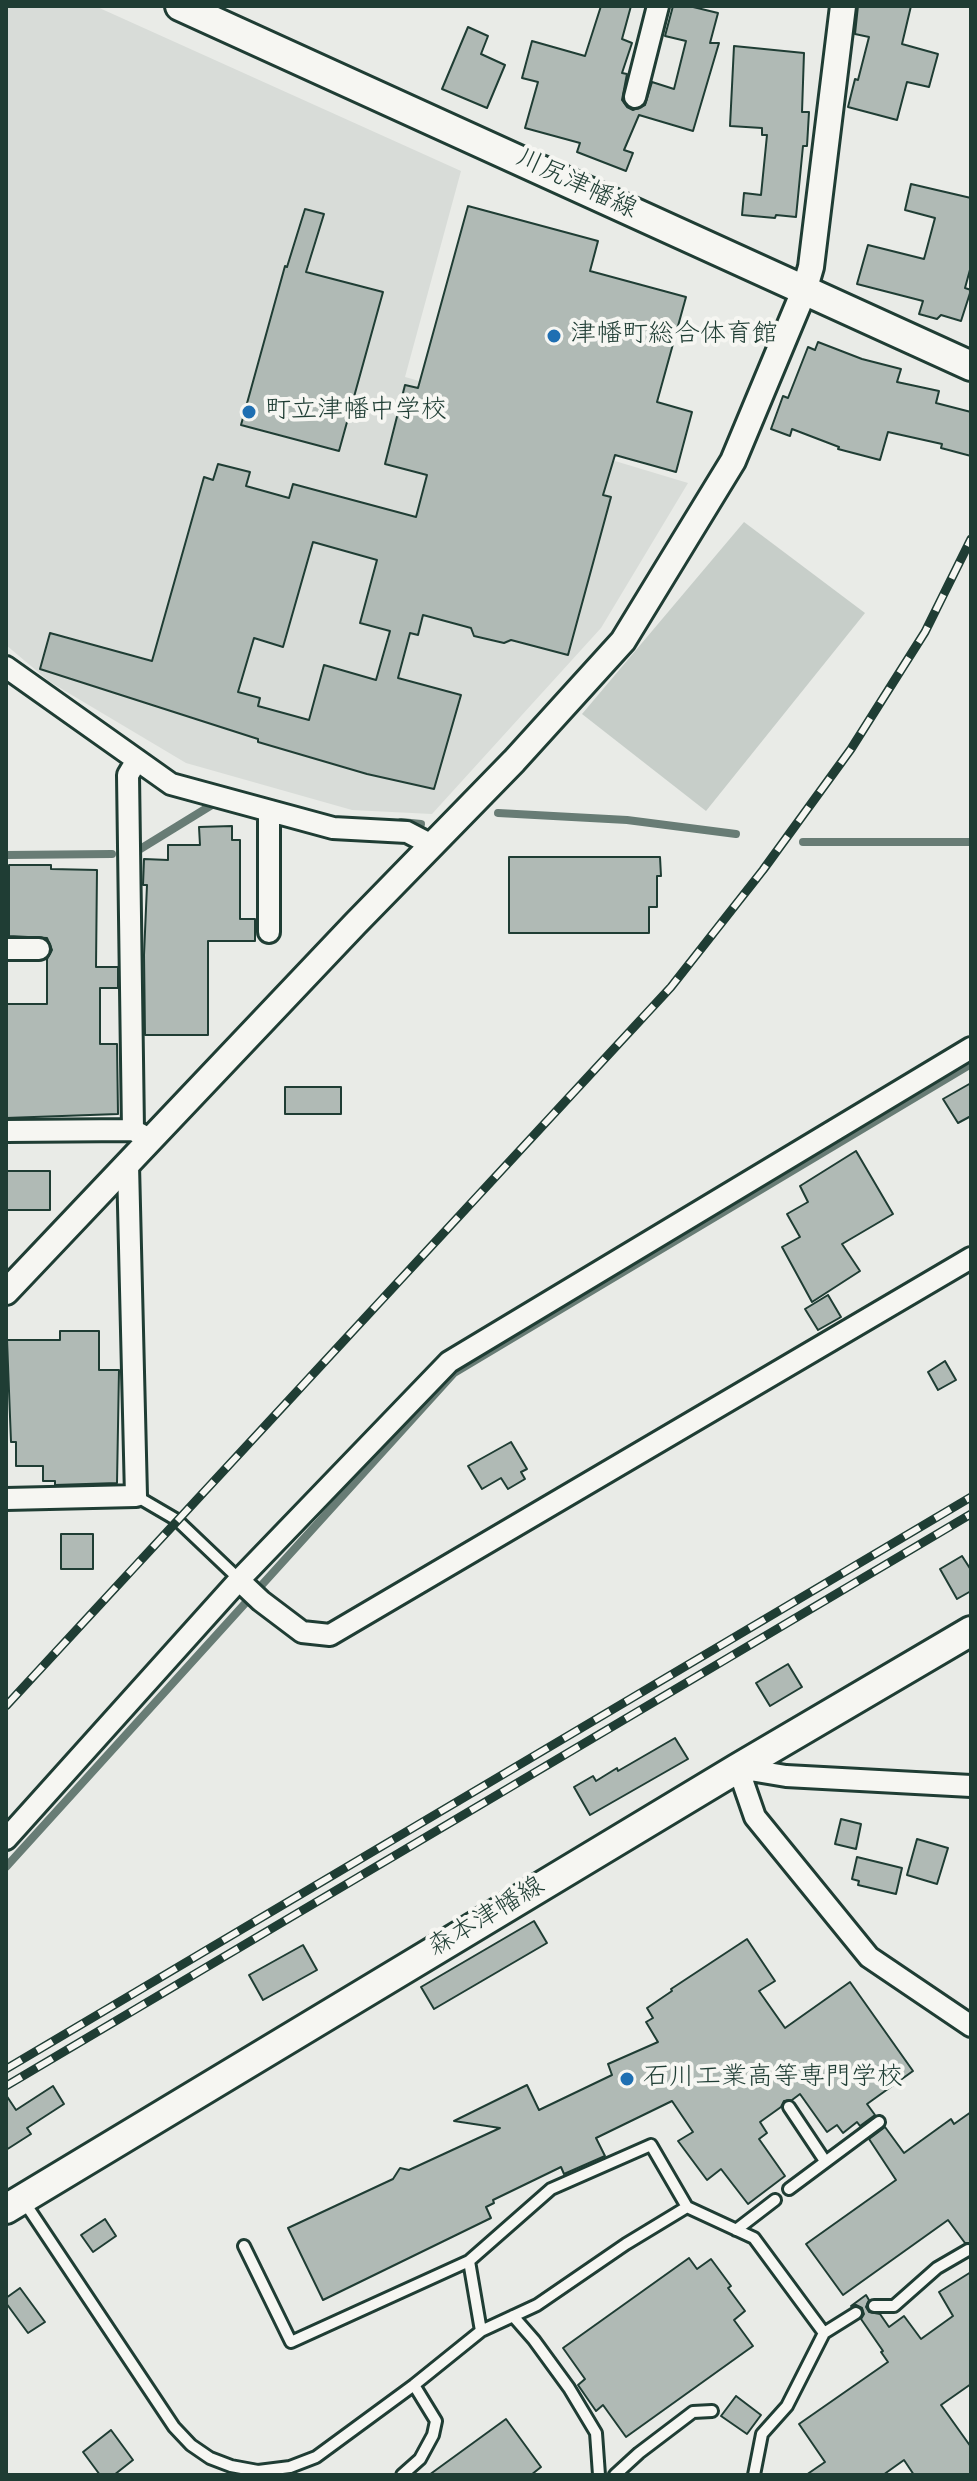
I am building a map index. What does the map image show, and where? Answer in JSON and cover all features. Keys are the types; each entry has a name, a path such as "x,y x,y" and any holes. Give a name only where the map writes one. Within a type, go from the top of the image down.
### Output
{"main road":[{"name":"川尻津幡線","path":"180,6 971,366"},
{"name":"森本津幡線","path":"14,2204 971,1631"}],"street":[{"path":"635,97 658,6"},
{"path":"6,1292 128,1165 142,1135 514,761 623,641 733,461 804,291 811,267 843,6"},
{"path":"6,667 171,784 333,828 407,832 432,845"},
{"path":"137,760 128,775 142,1135"},
{"path":"269,811 269,932"},
{"path":"6,949 39,949"},
{"path":"6,1839 241,1582 449,1362 971,1048"},
{"path":"6,1131 142,1135"},
{"path":"6,1499 136,1496 128,1165"},
{"path":"241,1582 302,1632 330,1635 971,1258"},
{"path":"971,1786 786,1776 738,1768 755,1817 869,1957 971,2026"}],"lane":[{"path":"136,1496 177,1520 241,1582"},
{"path":"789,2107 825,2161"},
{"path":"789,2189 879,2122"},
{"path":"244,2246 291,2342 469,2261 551,2189 651,2145 687,2207 754,2238 824,2333"},
{"path":"736,2230 775,2200"},
{"path":"14,2204 174,2427 191,2445 210,2458 258,2471 290,2467 316,2457 481,2331 537,2305 687,2207"},
{"path":"874,2306 894,2306 937,2268 968,2250"},
{"path":"469,2261 481,2331"},
{"path":"754,2475 762,2434 787,2406 824,2333 856,2313"},
{"path":"513,2316 569,2388 596,2433 599,2475"},
{"path":"402,2475 420,2459 433,2435 436,2421 414,2385"},
{"path":"615,2475 693,2412 712,2411"}],"shaded area":[{"name":"町立津幡中学校","path":"6,6 95,6 461,171 405,377 494,402 489,423 688,483 601,628 432,814 352,810 186,763 50,682 6,645"},
{"path":"744,522 865,613 706,811 582,714"}],"building":[{"path":"601,6 631,6 622,39 632,43 622,73 627,74 622,100 633,110 645,105 652,82 674,89 686,41 665,36 673,6 689,6 718,13 710,43 719,43 693,131 639,115 624,150 633,153 626,171 577,152 580,143 525,128 538,82 522,78 532,41 585,56"},
{"path":"858,6 911,6 902,44 938,54 929,87 907,82 897,120 848,107 869,37 855,34"},
{"path":"468,27 488,36 481,54 505,65 487,108 442,89"},
{"path":"734,46 804,53 802,112 809,112 796,217 742,215 744,193 761,195 767,135 762,135 762,128 730,126"},
{"path":"911,184 971,198 971,266 965,288 971,290 961,321 941,315 937,319 919,314 923,301 857,284 868,245 924,259 935,218 905,210"},
{"path":"468,206 598,241 590,271 686,297 657,402 692,412 676,472 615,455 603,495 611,497 568,655 511,640 504,643 474,636 471,628 423,615 418,635 410,633 398,678 461,695 434,789 367,774 258,742 258,739 40,669 50,633 152,661 204,477 213,480 218,464 250,472 246,486 289,498 293,484 416,517 427,475 385,464 405,385 418,388","holes":["313,542 377,560 360,623 390,631 376,680 324,665 309,720 258,706 260,698 238,692 254,638 283,647"]},
{"path":"305,209 324,214 306,272 383,292 339,451 241,425 285,266"},
{"path":"818,342 862,359 901,369 897,382 939,391 936,403 971,412 971,456 941,448 942,444 888,432 880,460 838,449 792,429 790,436 771,429 783,396 788,398 808,347 815,350"},
{"path":"232,826 232,840 240,840 240,919 255,919 255,941 208,941 208,1035 145,1035 147,885 143,885 144,859 168,860 168,845 200,845 199,827"},
{"path":"509,857 660,857 657,907 649,907 649,933 509,933"},
{"path":"9,865 97,870 96,967 118,967 118,988 100,988 100,1044 117,1044 118,1114 6,1118 6,1004 47,1004 47,959 52,950 47,938 9,936"},
{"path":"971,1083 971,1116 958,1123 943,1099"},
{"path":"285,1087 341,1087 341,1114 285,1114"},
{"path":"856,1151 893,1214 842,1244 860,1271 812,1302 782,1247 800,1237 787,1214 808,1202 800,1186"},
{"path":"6,1171 50,1171 50,1210 6,1210"},
{"path":"828,1295 841,1317 818,1330 805,1309"},
{"path":"60,1331 99,1331 99,1370 119,1370 117,1483 55,1485 55,1481 43,1481 43,1466 16,1466 16,1442 11,1442 7,1340 60,1340"},
{"path":"945,1361 956,1380 938,1390 928,1372"},
{"path":"511,1442 527,1469 521,1472 525,1479 508,1489 501,1478 482,1489 468,1466"},
{"path":"61,1534 93,1534 93,1569 61,1569"},
{"path":"962,1556 971,1570 971,1591 957,1599 940,1569"},
{"path":"788,1664 802,1687 770,1706 756,1683"},
{"path":"675,1738 688,1759 590,1815 574,1787 593,1776 596,1781 617,1768 618,1771"},
{"path":"841,1819 861,1824 856,1849 835,1844"},
{"path":"917,1839 948,1848 937,1884 907,1875"},
{"path":"857,1857 902,1868 896,1894 858,1885 859,1881 852,1879"},
{"path":"534,1921 547,1943 434,2009 421,1987"},
{"path":"747,1939 775,1981 759,1991 785,2028 850,1982 913,2071 867,2104 875,2115 860,2126 857,2122 843,2133 837,2125 827,2132 800,2094 784,2101 781,2107 760,2122 767,2133 759,2139 785,2176 748,2204 721,2169 707,2180 678,2141 693,2132 672,2101 596,2138 605,2156 564,2174 561,2167 493,2200 494,2203 486,2207 491,2218 323,2300 288,2228 393,2179 400,2168 409,2170 500,2128 454,2121 527,2085 539,2110 612,2075 608,2064 658,2042 646,2022 653,2018 647,2008"},
{"path":"303,1945 317,1970 263,2000 249,1975"},
{"path":"53,2086 64,2104 27,2128 31,2134 6,2150 6,2095 16,2110"},
{"path":"971,2112 971,2243 965,2243 948,2220 843,2295 806,2244 896,2180 869,2139 885,2127 904,2153 951,2119 954,2124"},
{"path":"105,2219 116,2236 93,2252 81,2235"},
{"path":"689,2258 697,2269 711,2259 731,2286 728,2288 745,2311 734,2320 753,2346 626,2437 603,2405 596,2411 578,2385 585,2379 563,2348"},
{"path":"971,2272 971,2384 941,2405 971,2447 971,2475 914,2475 904,2460 883,2475 806,2475 825,2462 799,2424 888,2362 861,2319 864,2314 862,2308 851,2306 866,2295 869,2312 880,2314 889,2327 904,2316 921,2339 953,2316 939,2292"},
{"path":"20,2288 45,2322 28,2333 6,2303 6,2298"},
{"path":"736,2396 761,2415 747,2434 721,2416"},
{"path":"506,2419 541,2467 531,2475 429,2475"},
{"path":"111,2430 133,2460 114,2475 100,2475 83,2452"}],"waterway":[{"path":"137,851 215,803"},
{"path":"498,813 627,820 736,834"},
{"path":"401,822 421,824"},
{"path":"803,842 971,842"},
{"path":"6,855 112,854"},
{"path":"6,1867 454,1373 971,1064"}],"railway":[{"path":"6,1706 671,987 763,870 851,749 925,632 971,539"},
{"path":"6,2069 971,1497"},
{"path":"6,2086 971,1514"}],"place":[{"name":"津幡町総合体育館","path":"554,336"},
{"name":"町立津幡中学校","path":"249,412"},
{"name":"石川工業高等専門学校","path":"627,2079"}]}
